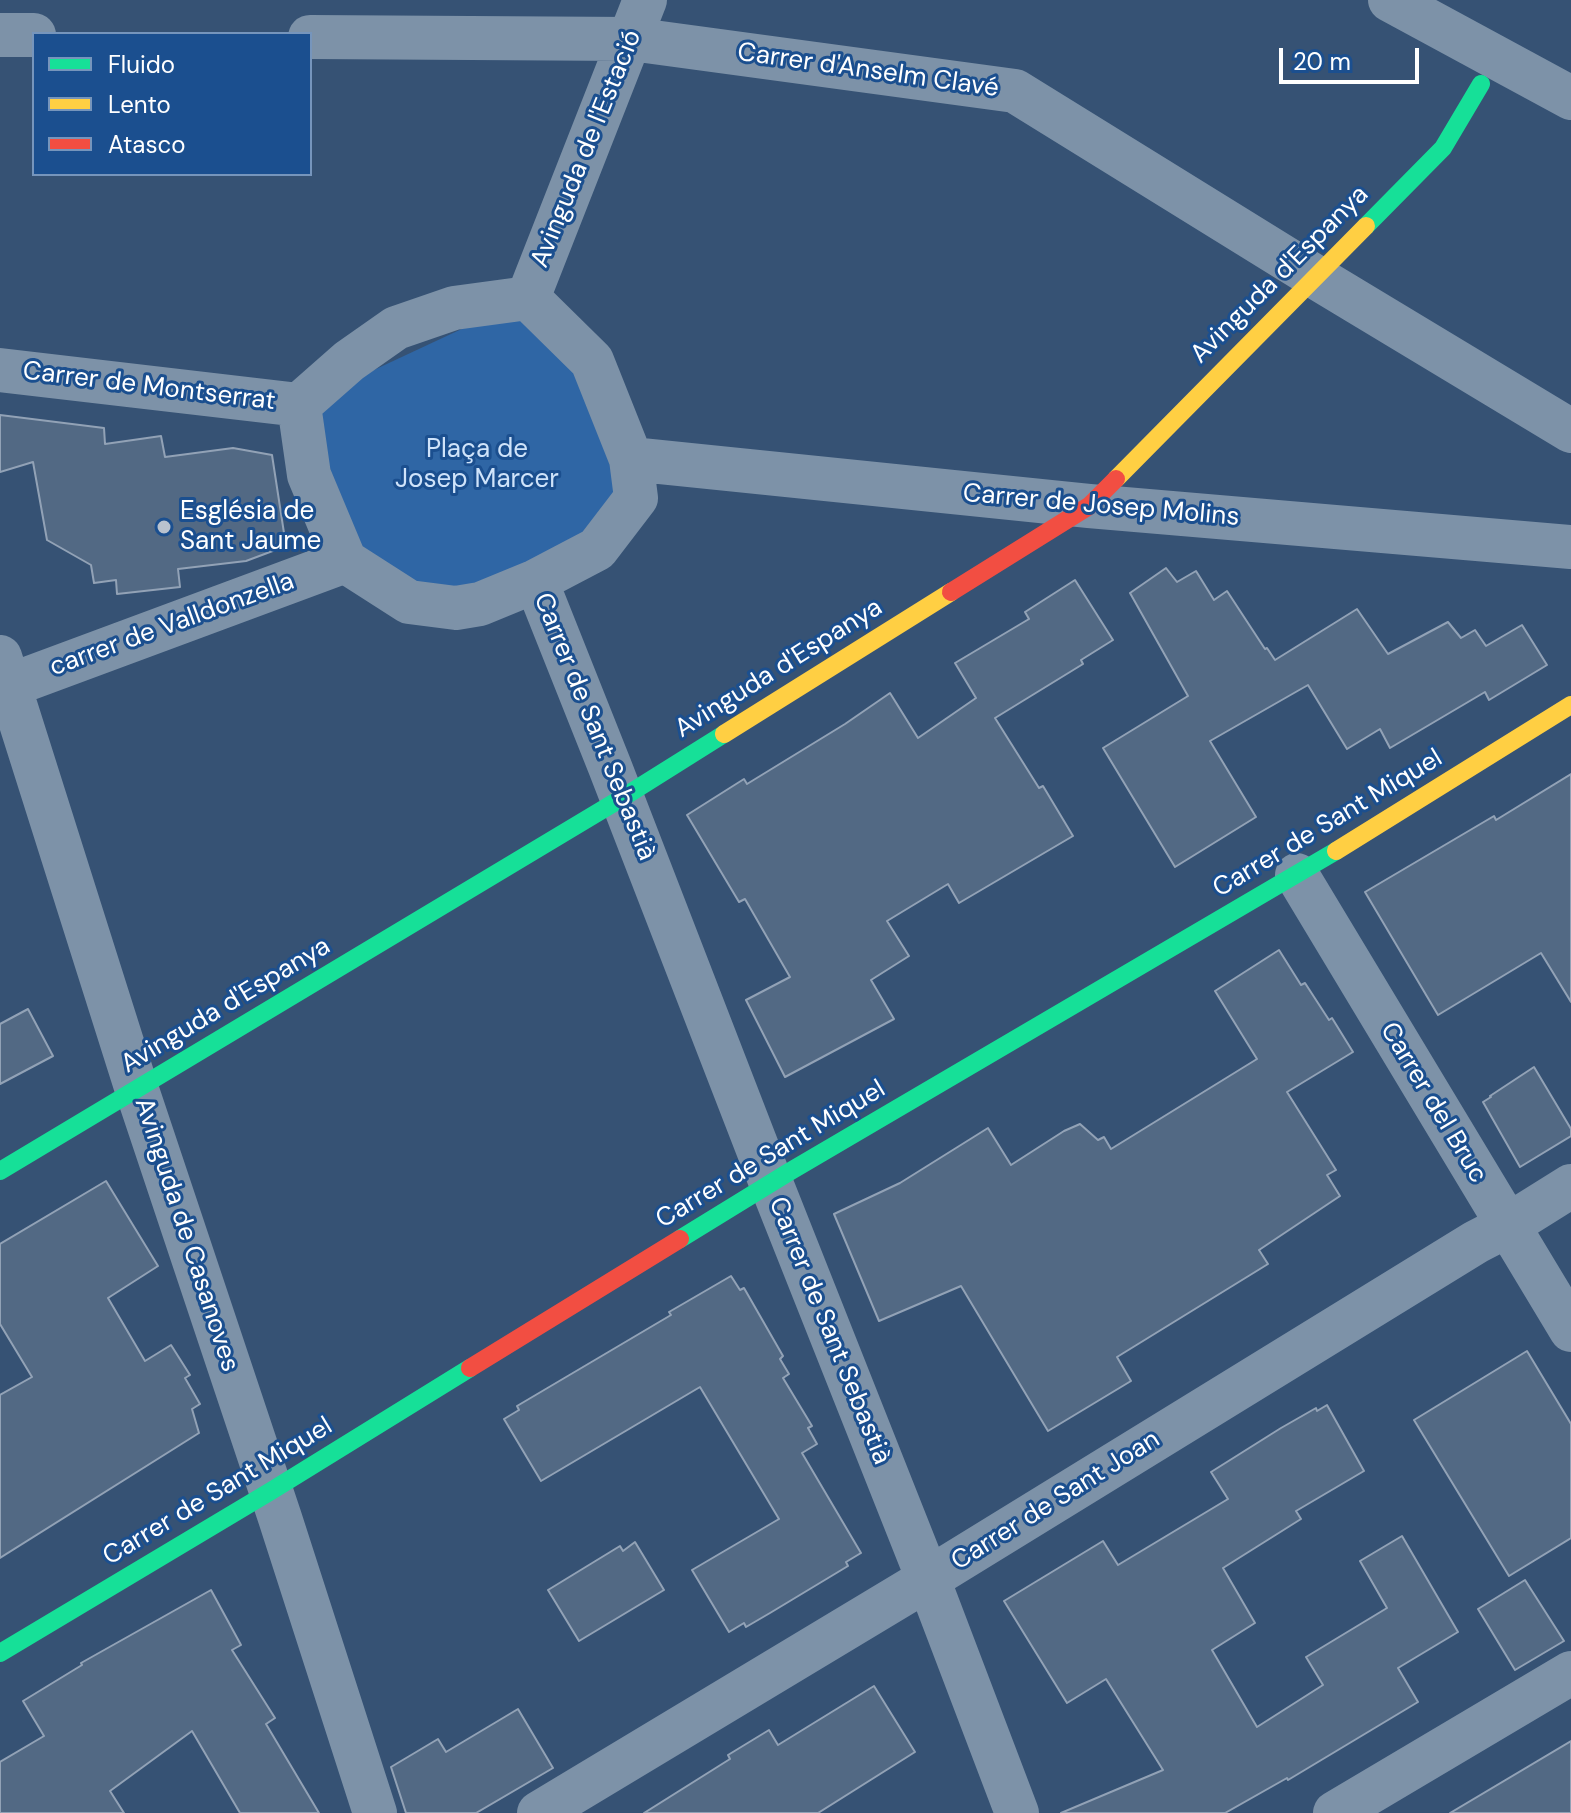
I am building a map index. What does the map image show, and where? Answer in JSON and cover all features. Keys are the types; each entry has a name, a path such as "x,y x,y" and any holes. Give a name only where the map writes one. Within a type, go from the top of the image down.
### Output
{"street":[{"path":"1390,0 1571,98"},
{"name":"Carrer d'Anselm Clavé","path":"312,37 638,20 1015,91 1571,431"},
{"name":"Avinguda de l'Estació","path":"528,298 638,20"},
{"path":"0,35 32,35"},
{"name":"Avinguda d'Espanya","path":"0,1171 622,798 1089,506 1443,148 1481,84"},
{"path":"528,298 592,361 631,459 636,498 597,549 536,581 480,604 456,608 409,602 345,561 309,475 299,405 349,361 396,328 454,308 528,298"},
{"name":"Carrer de Montserrat","path":"0,370 299,405"},
{"name":"Carrer de Josep Molins","path":"631,459 1089,506 1571,547"},
{"name":"carrer de Valldonzella","path":"3,677 345,561"},
{"name":"Carrer de Sant Sebastià","path":"536,581 1017,1813"},
{"name":"Avinguda de Casanoves","path":"3,677 375,1813"},
{"name":"Carrer de Sant Miquel","path":"0,1653 271,1491 771,1183 1297,875 1571,705"},
{"name":"Carrer del Bruc","path":"1297,875 1571,1330"},
{"name":"Carrer de Sant Joan","path":"539,1813 1571,1186"},
{"path":"1335,1813 1571,1673"}],"green space":[{"name":"Plaça de Josep Marcer","path":"528,298 592,361 636,498 480,604 345,561 299,405"}],"building":[{"name":"Església de Sant Jaume","path":"0,415 104,428 105,444 161,436 165,457 233,448 272,455 286,546 246,561 178,569 180,587 117,594 116,580 94,583 91,565 47,540 33,462 0,472"},
{"path":"1166,568 1177,582 1196,571 1214,600 1227,591 1275,660 1357,609 1388,654 1448,622 1461,638 1475,630 1486,646 1522,625 1547,665 1489,700 1485,692 1390,748 1380,729 1347,749 1308,685 1210,741 1256,817 1175,867 1103,748 1188,696 1130,593"},
{"path":"1075,580 1113,640 1081,660 1083,664 995,718 1039,788 1043,786 1073,836 959,903 948,884 887,921 909,956 871,980 894,1019 785,1077 746,1000 790,977 745,899 739,902 687,815 744,779 747,784 890,693 918,738 976,698 955,663 1029,619 1025,612"},
{"path":"1571,774 1571,1002 1541,953 1438,1015 1365,892 1494,816 1496,820"},
{"path":"1279,950 1301,985 1305,983 1329,1020 1332,1018 1353,1052 1287,1092 1336,1170 1327,1175 1340,1196 1259,1250 1268,1264 1117,1357 1131,1381 1048,1431 961,1286 879,1321 834,1214 900,1183 988,1128 1011,1165 1080,1124 1098,1140 1104,1137 1111,1149 1257,1059 1215,991"},
{"path":"28,1009 53,1056 0,1084 0,1024"},
{"path":"1534,1067 1571,1129 1571,1136 1520,1167 1483,1102"},
{"path":"106,1181 158,1266 108,1298 145,1361 171,1345 190,1375 185,1378 200,1404 192,1409 199,1433 0,1558 0,1395 32,1377 0,1324 0,1244"},
{"path":"731,1276 740,1290 744,1288 783,1356 780,1359 789,1374 783,1378 812,1426 808,1428 817,1444 802,1453 861,1553 846,1562 848,1566 770,1613 746,1627 744,1623 729,1632 692,1570 779,1519 700,1387 541,1481 504,1419 519,1410 517,1406"},
{"path":"1527,1351 1571,1424 1571,1538 1509,1576 1414,1420"},
{"path":"1327,1405 1364,1471 1296,1511 1301,1519 1223,1568 1255,1623 1212,1650 1257,1727 1323,1685 1306,1657 1387,1608 1360,1561 1402,1536 1458,1632 1398,1668 1418,1702 1288,1780 1225,1813 1061,1813 1163,1770 1106,1679 1067,1703 1004,1601 1103,1541 1118,1565 1228,1499 1211,1472 1281,1428"},
{"path":"635,1542 664,1590 579,1641 548,1590 620,1546 623,1551"},
{"path":"1525,1580 1564,1641 1515,1670 1478,1609"},
{"path":"211,1590 241,1645 232,1650 275,1718 266,1724 319,1813 240,1813 192,1731 110,1791 124,1813 0,1813 0,1762 44,1736 23,1701 81,1663"},
{"path":"874,1686 915,1752 818,1813 644,1813 730,1759 728,1755 769,1730 778,1745"},
{"path":"518,1709 553,1768 476,1813 406,1813 391,1767 438,1739 446,1752"},
{"path":"1571,1741 1571,1813 1450,1813"}],"traffic: fast":[{"path":"1366,226 1443,148 1481,84"},
{"path":"0,1171 724,734"},
{"path":"680,1239 1336,851"},
{"path":"0,1653 470,1368"}],"traffic: slow":[{"path":"1116,479 1366,226"},
{"path":"724,734 951,592"},
{"path":"1336,851 1571,705"}],"traffic: jam":[{"path":"951,592 1089,506 1116,479"},
{"path":"470,1368 680,1239"}],"place":[{"name":"Església de Sant Jaume","path":"164,527"}]}
